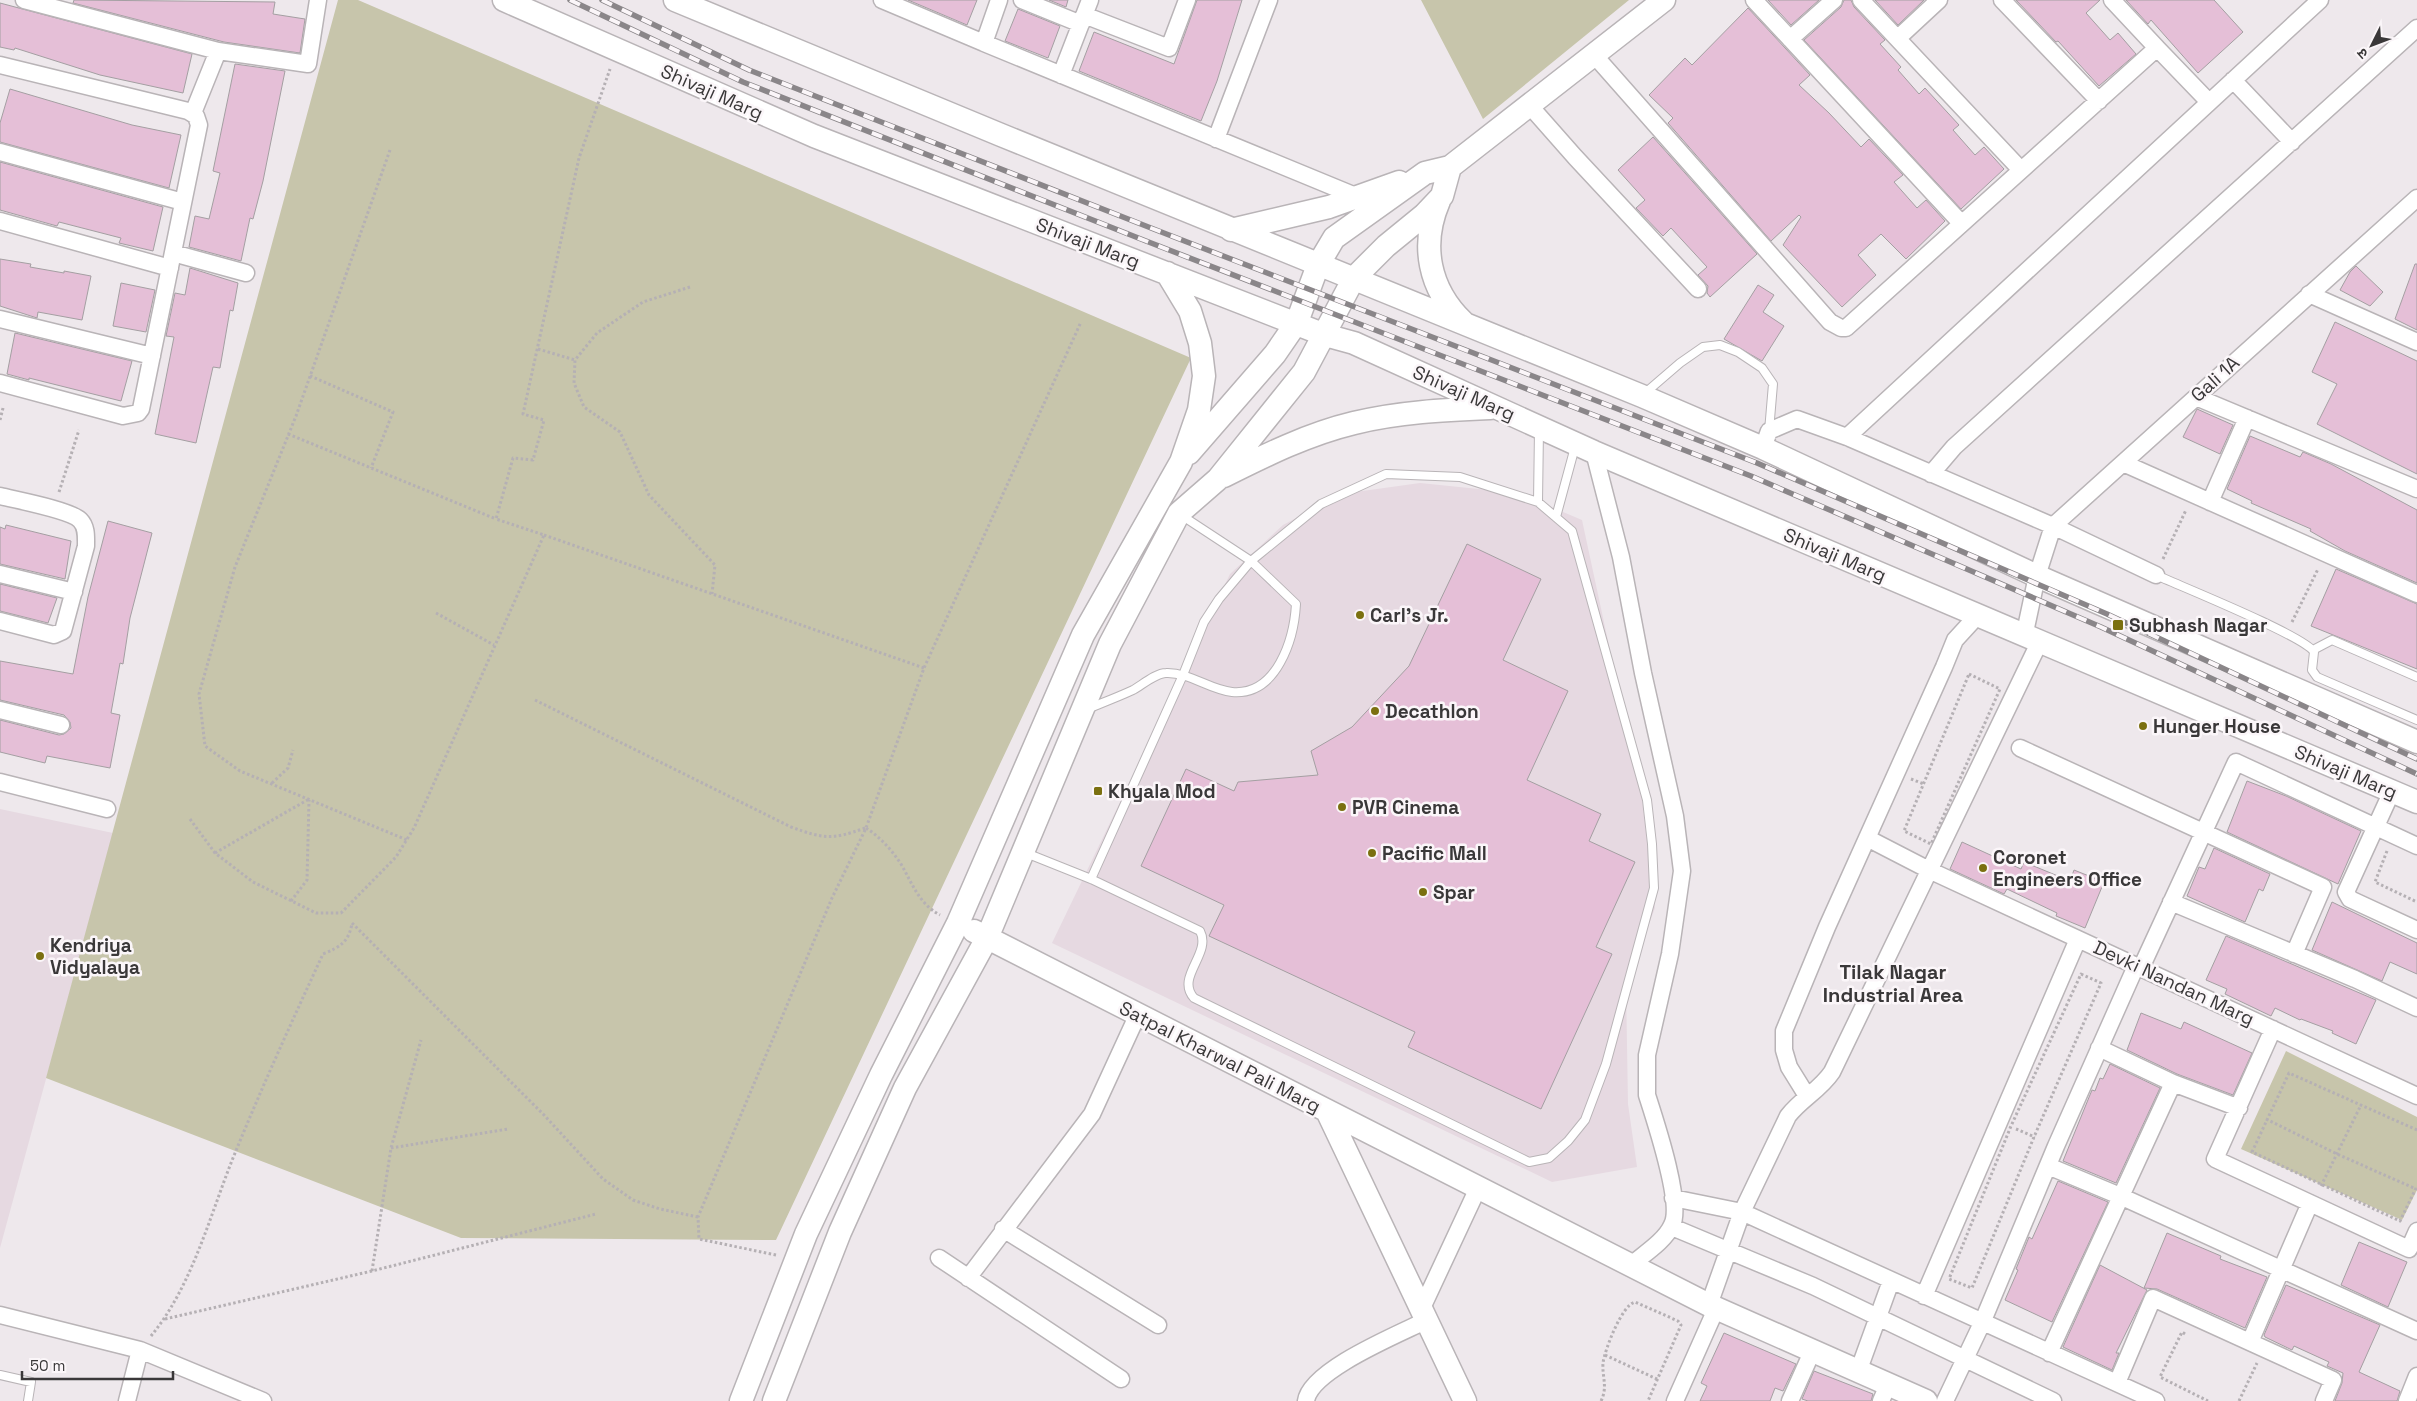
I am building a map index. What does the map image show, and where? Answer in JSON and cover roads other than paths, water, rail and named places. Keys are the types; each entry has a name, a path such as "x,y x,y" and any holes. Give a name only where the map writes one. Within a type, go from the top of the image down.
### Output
{"street":[{"path":"24,0 218,51 308,64 320,0"},
{"name":"Shivaji Marg","path":"504,0 814,136 1297,322 1325,335 1354,343 1585,448 2032,640 2417,802"},
{"path":"675,0 1467,326 1642,396 1766,440 2037,576 2417,742"},
{"path":"882,0 1358,197"},
{"path":"984,43 999,0"},
{"path":"1022,0 1085,13 1169,48 1187,0"},
{"path":"1216,139 1269,0"},
{"path":"1232,230 1284,219 1358,197 1425,173 1450,167 1595,56 1664,0"},
{"path":"1754,0 1961,223"},
{"path":"1790,39 1834,0"},
{"path":"1861,0 2021,170"},
{"path":"1898,38 1939,0"},
{"path":"2002,0 2098,100"},
{"path":"2112,0 2209,102"},
{"path":"1847,437 2320,0"},
{"path":"1061,75 1085,13"},
{"path":"1931,474 1954,447 2417,28"},
{"path":"1595,56 1830,322 1836,326 1846,328 2157,48"},
{"path":"0,383 123,416 131,416 141,409 199,125 193,113 218,51"},
{"path":"0,65 193,113"},
{"path":"2233,80 2292,142"},
{"path":"1530,106 1698,289"},
{"path":"0,152 183,202"},
{"path":"1450,167 1442,196 1432,218 1428,241 1430,265 1437,288 1450,309 1467,326"},
{"path":"1181,462 1275,354 1297,322 1318,265 1334,238 1425,173"},
{"path":"774,1401 840,1232 905,1088 987,938 1110,644 1179,513 1218,479 1304,372 1354,278 1386,246 1424,215 1442,196"},
{"name":"Gali 1A","path":"2053,526 2417,198"},
{"path":"0,221 171,261 246,273"},
{"path":"741,1401 806,1234 881,1075 958,923 1083,635 1181,462 1200,410 1204,376 1200,343 1190,311 1167,273"},
{"path":"2309,294 2417,342"},
{"path":"0,319 152,356"},
{"path":"2196,397 2417,489"},
{"path":"1218,479 1291,444 1354,423 1420,411 1496,408"},
{"path":"2210,502 2247,418"},
{"path":"1766,440 1798,419 1847,437 2053,526 2156,575"},
{"path":"1585,448 1621,557 1679,841 1682,871 1670,954 1647,1056 1646,1072 1647,1095 1673,1198 1675,1217 1672,1226 1659,1241 1631,1265"},
{"path":"2123,463 2417,594"},
{"path":"0,496 68,513 80,520 87,531 86,546 65,627 58,635 44,634 0,621"},
{"path":"1675,1401 1713,1307 1728,1249 1742,1212 1788,1116 1807,1096 1824,1083 1832,1072 1931,871 2032,640 2037,576 2053,526"},
{"path":"0,574 74,592"},
{"path":"1807,1096 1789,1067 1784,1050 1784,1031 1826,927 1955,640 1977,616"},
{"path":"0,710 61,725"},
{"path":"2020,748 2323,887 2294,954"},
{"path":"1944,1401 1982,1323 2099,1048 2171,902 2236,762 2417,846"},
{"path":"0,782 107,809"},
{"path":"2392,791 2374,826 2347,889 2347,894 2350,899 2417,930"},
{"name":"Devki Nandan Marg","path":"1867,838 1931,871 2417,1096"},
{"path":"2171,902 2417,1008"},
{"name":"Satpal Kharwal Pali Marg","path":"958,923 1327,1110 1465,1401"},
{"path":"1924,1296 2078,939"},
{"path":"968,1278 1003,1229 1092,1114 1138,1014"},
{"path":"2273,1029 2240,1108 2215,1159 2409,1249 2417,1231"},
{"path":"2099,1048 2173,1083 2240,1108"},
{"path":"2049,1353 2173,1083"},
{"path":"1327,1110 1713,1307 1858,1372 1884,1393 1926,1401"},
{"path":"2048,1166 2120,1196 2417,1331"},
{"path":"1306,1401 1310,1389 1326,1373 1424,1314 1478,1188"},
{"path":"1673,1198 1742,1212 2156,1401"},
{"path":"2250,1342 2310,1203"},
{"path":"1672,1226 1728,1249 1878,1317 2053,1401"},
{"path":"1003,1229 1158,1325"},
{"path":"939,1258 1121,1379"},
{"path":"1858,1372 1891,1281"},
{"path":"2117,1383 2153,1298 2333,1380 2324,1401"},
{"path":"0,1315 140,1350 236,1396 263,1401"},
{"path":"127,1401 140,1350"},
{"path":"1790,1401 1812,1352"},
{"path":"2407,1401 2417,1376"}],"lane":[{"path":"1642,396 1680,363 1703,347 1720,345 1738,352 1762,368 1773,384 1766,440"},
{"path":"1538,502 1539,427"},
{"path":"1556,517 1585,448"},
{"path":"1022,852 1091,879 1200,931 1203,937 1203,946 1187,985 1189,992 1194,998 1529,1162 1549,1158 1568,1141 1585,1120 1593,1100 1606,1064 1654,888 1647,800 1572,531 1538,502 1460,477 1386,474 1320,504 1251,561 1219,599 1204,622 1183,675 1091,879"},
{"path":"1083,711 1134,689 1165,672 1183,675 1232,692 1262,685 1273,675 1290,641 1295,622 1296,604 1251,561 1179,513"},
{"path":"2156,575 2287,634 2313,650"},
{"path":"2313,650 2332,640 2417,677"},
{"path":"2313,650 2312,670 2317,677 2417,720"},
{"path":"0,1374 31,1382 28,1401"}],"railway":[{"path":"570,0 743,82 1751,476 2101,627 2417,774"},
{"path":"602,0 749,70 1757,463 2107,614 2417,759"}],"place":[{"name":"Carl's Jr.","path":"1360,615"},
{"name":"Subhash Nagar","path":"2118,625"},
{"name":"Decathlon","path":"1375,711"},
{"name":"Hunger House","path":"2143,726"},
{"name":"Khyala Mod","path":"1098,791"},
{"name":"PVR Cinema","path":"1342,807"},
{"name":"Pacific Mall","path":"1372,853"},
{"name":"Coronet Engineers Office","path":"1983,868"},
{"name":"Spar","path":"1423,892"},
{"name":"Kendriya Vidyalaya","path":"40,956"}],"district":[{"name":"Tilak Nagar Industrial Area","path":"1893,984"}]}
